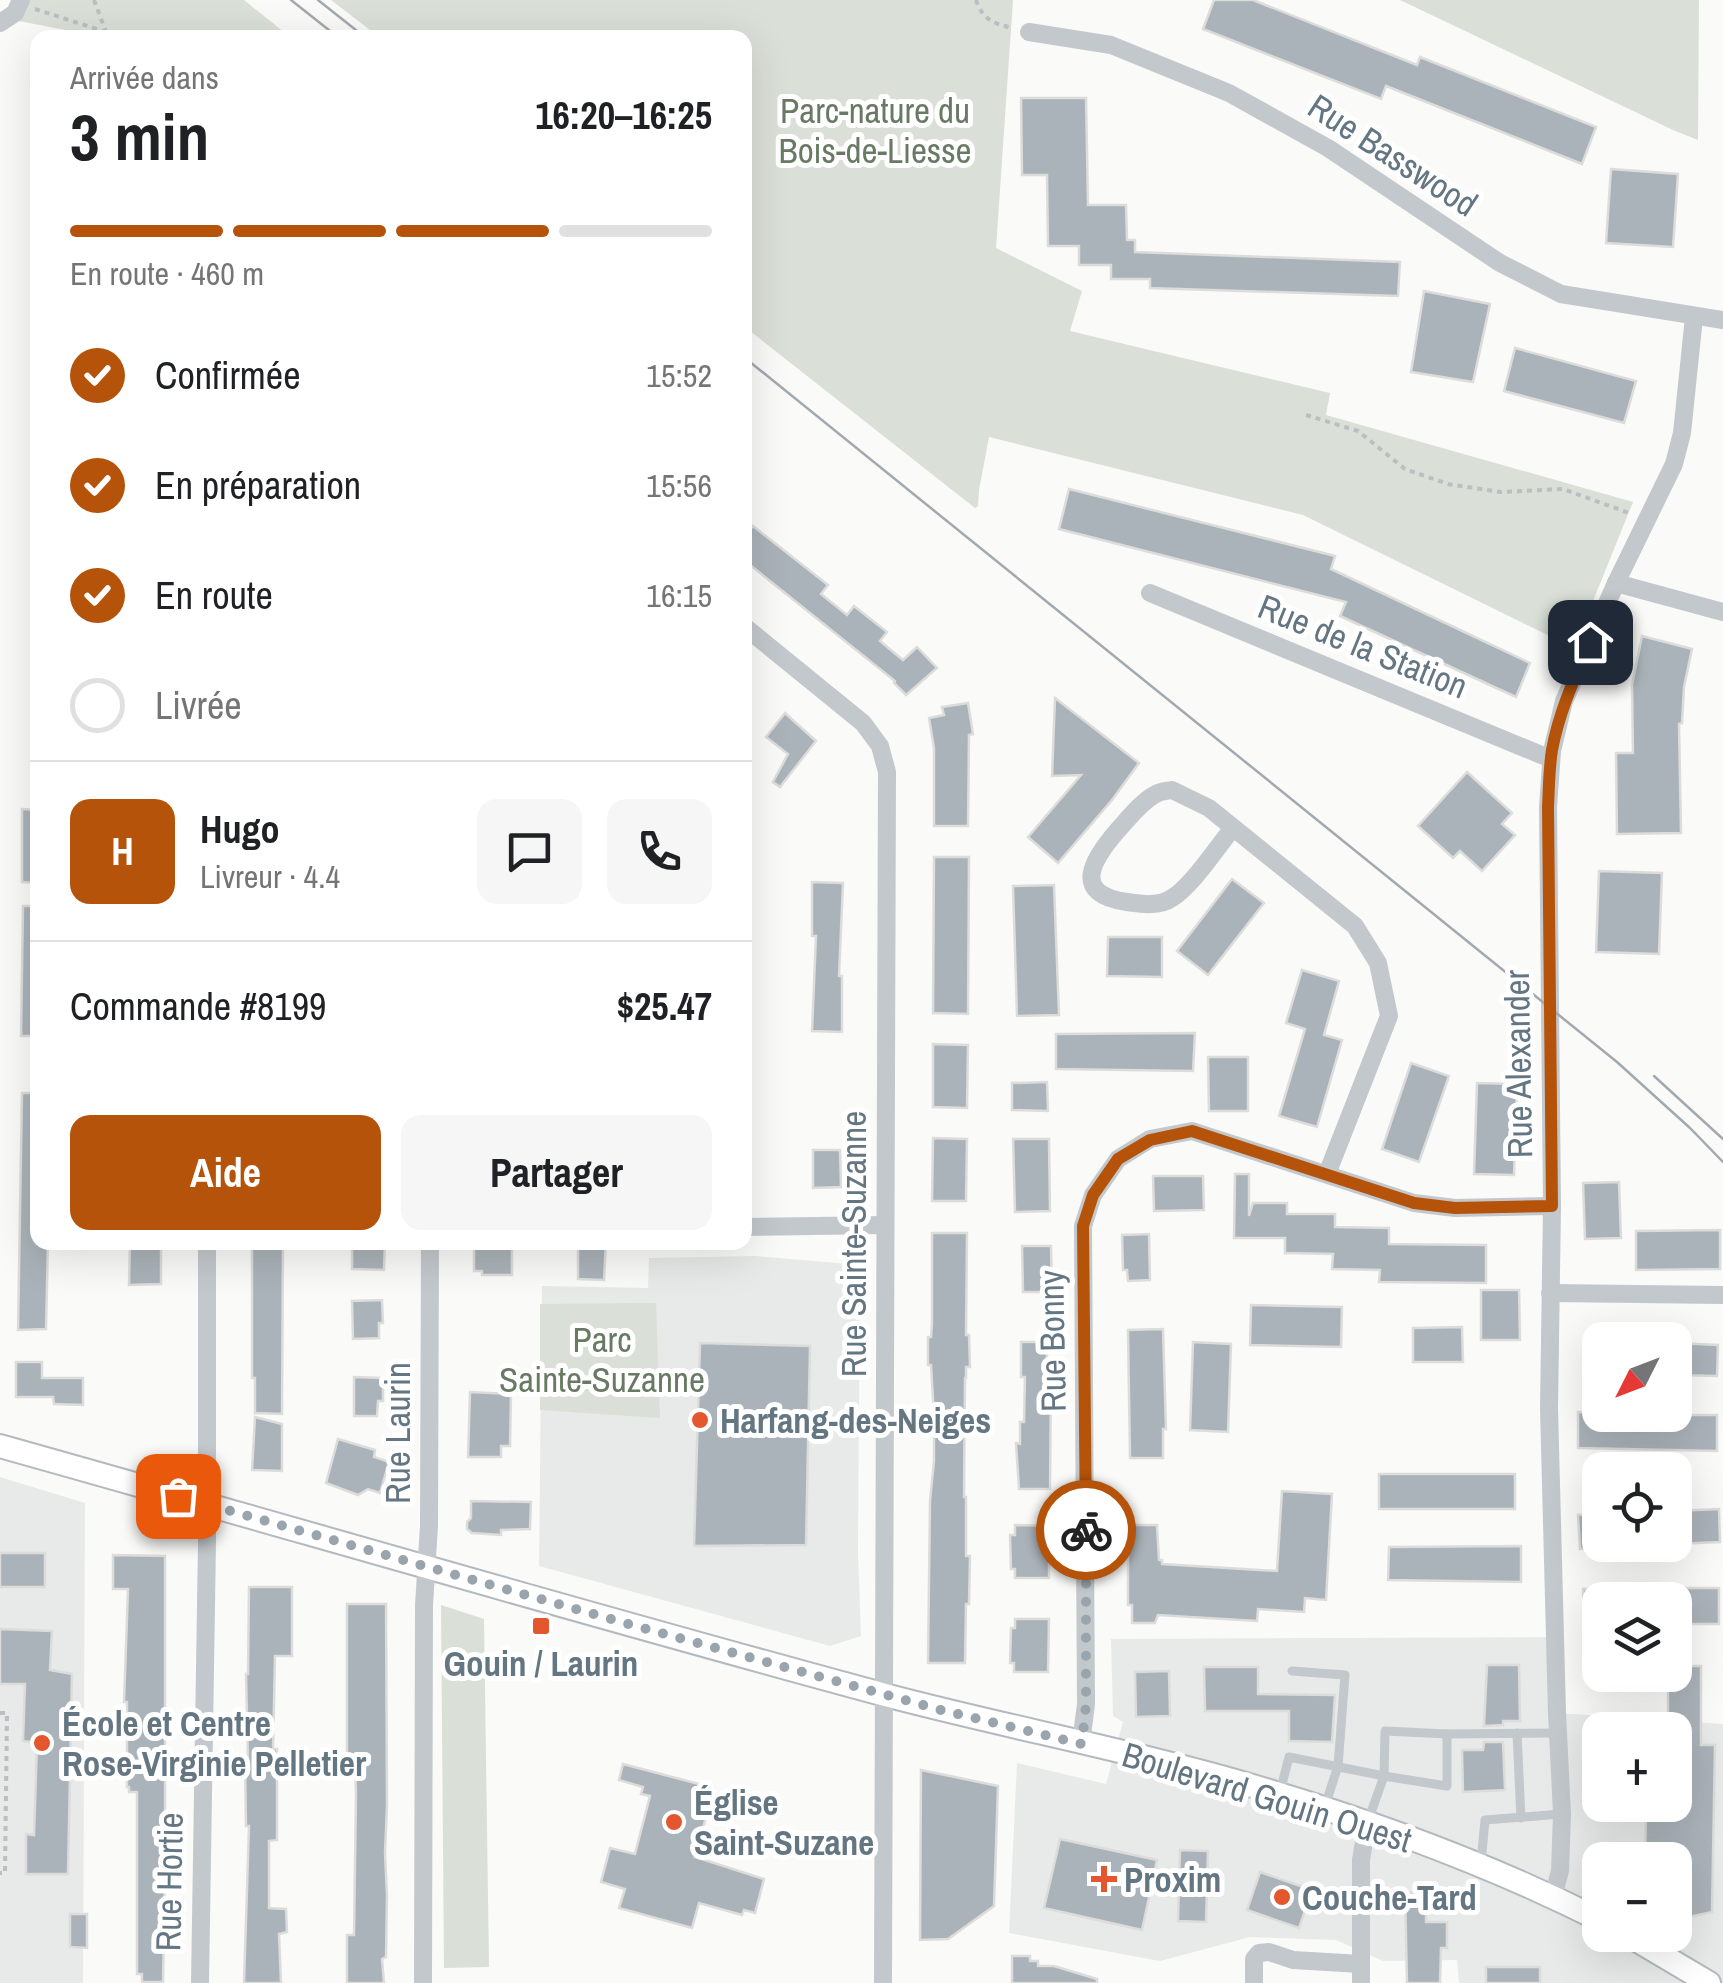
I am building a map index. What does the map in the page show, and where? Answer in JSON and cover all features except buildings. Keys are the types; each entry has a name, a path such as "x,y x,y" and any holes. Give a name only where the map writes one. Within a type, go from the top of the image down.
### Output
{"main road":[{"name":"Boulevard Gouin Ouest","path":"0,1446 884,1694 1280,1794 1481,1866 1582,1911"},
{"path":"1656,1952 1708,1983"}],"street":[{"path":"0,23 21,2"},
{"name":"Rue Basswood","path":"1029,32 1111,45 1229,93 1328,148 1500,263 1561,294 1723,320"},
{"name":"Rue Alexander","path":"1553,1897 1560,1871 1562,1814 1549,1408 1551,759 1564,701 1674,464 1682,432 1694,317"},
{"path":"1616,584 1723,612"},
{"name":"Rue de la Station","path":"1150,593 1551,759"},
{"name":"Rue Sainte-Suzanne","path":"752,633 862,723 880,746 887,772 883,1983"},
{"path":"1233,828 1185,887 1163,902 1146,905 1116,900 1102,894 1090,873 1093,863 1130,817 1156,794 1172,790 1209,808 1355,926 1378,963 1389,1016 1328,1174"},
{"name":"Rue Bonny","path":"1082,1744 1086,1704 1083,1226 1093,1195 1118,1159 1150,1140 1192,1131 1414,1203 1455,1208 1552,1206"},
{"path":"752,1227 885,1225"},
{"name":"Rue Hortie","path":"200,1983 207,1250"},
{"name":"Rue Laurin","path":"423,1983 430,1250"},
{"path":"1550,1293 1723,1294"},
{"path":"1254,1983 1254,1958 1269,1952 1361,1974 1361,1860 1368,1824"}],"lane":[{"path":"1292,1671 1344,1674 1338,1766 1324,1809"},
{"path":"1368,1824 1384,1776 1385,1731 1559,1733"},
{"path":"1280,1794 1290,1756 1447,1786 1447,1734"},
{"path":"1517,1734 1521,1818"},
{"path":"1481,1866 1485,1820 1562,1814"}],"path":[{"path":"94,0 105,30"},
{"path":"976,0 979,9 995,24 1029,32"},
{"path":"21,2 94,30"},
{"path":"1306,415 1358,431 1405,469 1448,484 1501,492 1564,490 1648,520"},
{"path":"0,1713 7,1713 5,1873 0,1873"}],"shaded area":[{"name":"Harfang-des-Neiges","path":"756,1256 860,1265 861,1636 830,1646 539,1566 542,1286 648,1288 649,1258"},
{"name":"École et Centre Rose-Virginie Pelletier","path":"0,1477 85,1503 83,1983 0,1983"},
{"path":"1556,1637 1558,1713 1582,1715 1582,1822 1692,1822 1692,1722 1723,1724 1723,1983 1459,1983 1457,1960 1383,1961 1336,1940 1250,1937 1160,1961 1009,1933 1017,1763 1106,1784 1123,1722 1113,1716 1111,1639"}],"green space":[{"path":"21,0 244,0 281,30 66,30 8,19"},
{"name":"Parc-nature du Bois-de-Liesse","path":"331,0 1013,0 996,248 1082,291 1070,331 1330,393 1326,415 1633,502 1574,648 1303,515 989,437 975,508 752,333 752,30 370,30"},
{"path":"1400,0 1699,0 1698,140 1673,130"},
{"name":"Parc Sainte-Suzanne","path":"656,1303 660,1418 540,1410 540,1304"},
{"path":"441,1605 484,1619 489,1967 444,1968"}],"tram line":[{"path":"291,0 329,30"},
{"path":"318,0 356,30"},
{"path":"752,364 1617,1062 1723,1162"},
{"path":"1654,1076 1723,1139"}],"way so far":[{"path":"178,1496 941,1710 1082,1744 1086,1716 1086,1530"}],"place":[{"name":"Harfang-des-Neiges","path":"700,1420"},
{"name":"Gouin / Laurin","path":"541,1626"},
{"name":"École et Centre Rose-Virginie Pelletier","path":"42,1743"},
{"name":"Église Saint-Suzane","path":"674,1822"},
{"name":"Proxim","path":"1104,1879"},
{"name":"Couche-Tard","path":"1282,1897"}],"route":[{"path":"1086,1530 1083,1226 1093,1195 1118,1159 1150,1140 1192,1131 1414,1203 1455,1208 1552,1206 1548,807 1552,752 1564,701 1590,642"}]}
